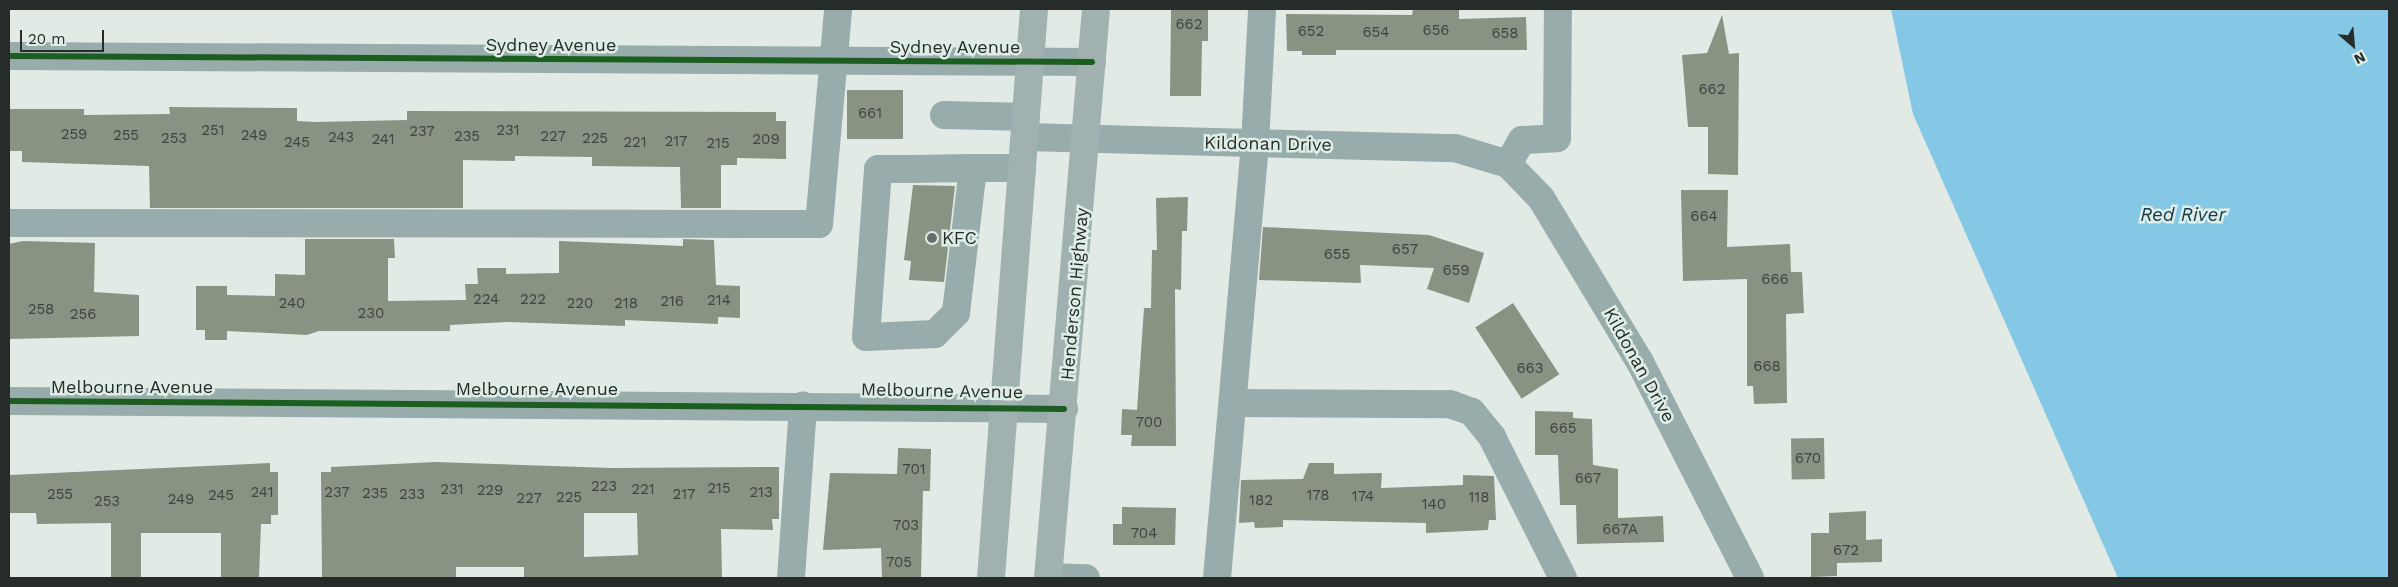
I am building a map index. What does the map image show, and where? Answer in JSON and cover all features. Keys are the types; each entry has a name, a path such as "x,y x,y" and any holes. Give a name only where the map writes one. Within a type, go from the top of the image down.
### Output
{"main road":[{"path":"991,578 1034,9"},
{"name":"Henderson Highway","path":"1048,578 1088,140 1096,9"}],"street":[{"path":"9,222 819,224 838,9"},
{"path":"1217,578 1255,144 1262,9"},
{"path":"1508,164 1522,140 1557,138 1558,9"},
{"name":"Sydney Avenue","path":"9,56 1092,62"},
{"name":"Kildonan Drive","path":"944,115 1026,127 1088,140 1455,148 1508,164 1541,198 1640,362 1742,576"},
{"path":"973,168 956,313 935,334 895,338 866,337 878,168 973,168 1022,168"},
{"name":"Melbourne Avenue","path":"9,401 1004,406 1064,409"},
{"path":"1233,403 1444,404 1472,412 1492,437 1563,578"},
{"path":"791,578 803,405"},
{"path":"1048,578 1086,578"}],"water":[{"name":"Red River","path":"1891,9 2389,9 2389,578 2118,578 1913,114"}],"building":[{"path":"1171,9 1208,9 1208,41 1202,41 1201,96 1170,96"},
{"path":"1413,9 1459,9 1459,19 1526,17 1527,50 1336,50 1336,55 1302,55 1302,51 1287,51 1286,14 1412,15"},
{"path":"1722,15 1729,54 1739,53 1738,175 1708,174 1708,127 1688,127 1682,55 1707,53"},
{"path":"847,90 903,90 903,139 847,139"},
{"path":"169,107 297,108 297,121 316,122 407,120 407,111 776,112 776,121 786,121 786,159 737,158 737,165 721,165 721,208 681,208 680,167 592,166 592,157 515,156 515,161 463,160 463,208 150,208 149,166 22,162 22,151 9,151 9,109 84,109 84,115 170,114"},
{"name":"KFC","path":"913,185 955,186 944,282 909,280 911,261 904,260"},
{"path":"1681,190 1728,190 1727,247 1790,244 1791,272 1802,272 1804,313 1786,314 1787,403 1754,404 1753,386 1747,386 1747,279 1683,281"},
{"path":"1188,197 1187,231 1182,231 1181,290 1175,289 1176,446 1131,446 1132,435 1121,435 1122,409 1137,410 1144,308 1151,308 1152,250 1157,250 1156,198"},
{"path":"1263,227 1429,235 1484,253 1469,303 1427,289 1434,268 1360,265 1361,283 1259,280"},
{"path":"305,239 394,239 395,258 388,258 388,301 466,300 465,284 478,284 477,268 506,268 506,274 559,273 559,241 683,246 683,239 714,240 716,285 740,286 740,318 718,317 718,324 625,320 625,326 507,322 450,325 450,331 319,331 307,335 227,331 227,340 205,340 205,330 196,330 196,286 227,286 227,295 275,296 275,274 305,275"},
{"path":"23,241 95,243 94,292 139,295 139,336 9,339 9,244"},
{"path":"1513,303 1559,374 1522,399 1475,328"},
{"path":"1535,411 1573,412 1573,418 1592,419 1593,465 1618,469 1618,518 1663,516 1664,542 1577,544 1576,505 1560,505 1558,455 1535,455"},
{"path":"1824,438 1825,479 1792,480 1791,439"},
{"path":"898,448 931,449 930,491 923,491 921,578 882,578 881,548 823,550 830,473 897,474"},
{"path":"436,462 612,468 779,467 779,519 772,519 773,530 721,529 722,578 524,578 524,567 456,567 456,578 322,578 321,472 331,472 331,467","holes":["584,513 637,513 638,555 584,557"]},
{"path":"270,463 270,472 278,472 278,515 271,515 271,524 261,524 259,578 221,578 221,533 141,533 141,578 111,578 111,523 37,524 36,513 9,513 9,475"},
{"path":"1309,463 1334,463 1334,474 1382,473 1381,488 1463,485 1463,475 1494,476 1496,520 1489,520 1488,530 1426,533 1426,523 1283,520 1283,527 1255,528 1254,522 1239,523 1241,480 1303,479"},
{"path":"1122,507 1176,508 1175,545 1113,545 1113,524 1122,524"},
{"path":"1866,511 1866,540 1882,539 1882,562 1837,563 1837,576 1811,577 1811,533 1829,533 1829,513"}],"cycle path":[{"path":"9,56 1092,62"},
{"path":"9,401 1064,409"}],"place":[{"name":"KFC","path":"932,238"}]}
